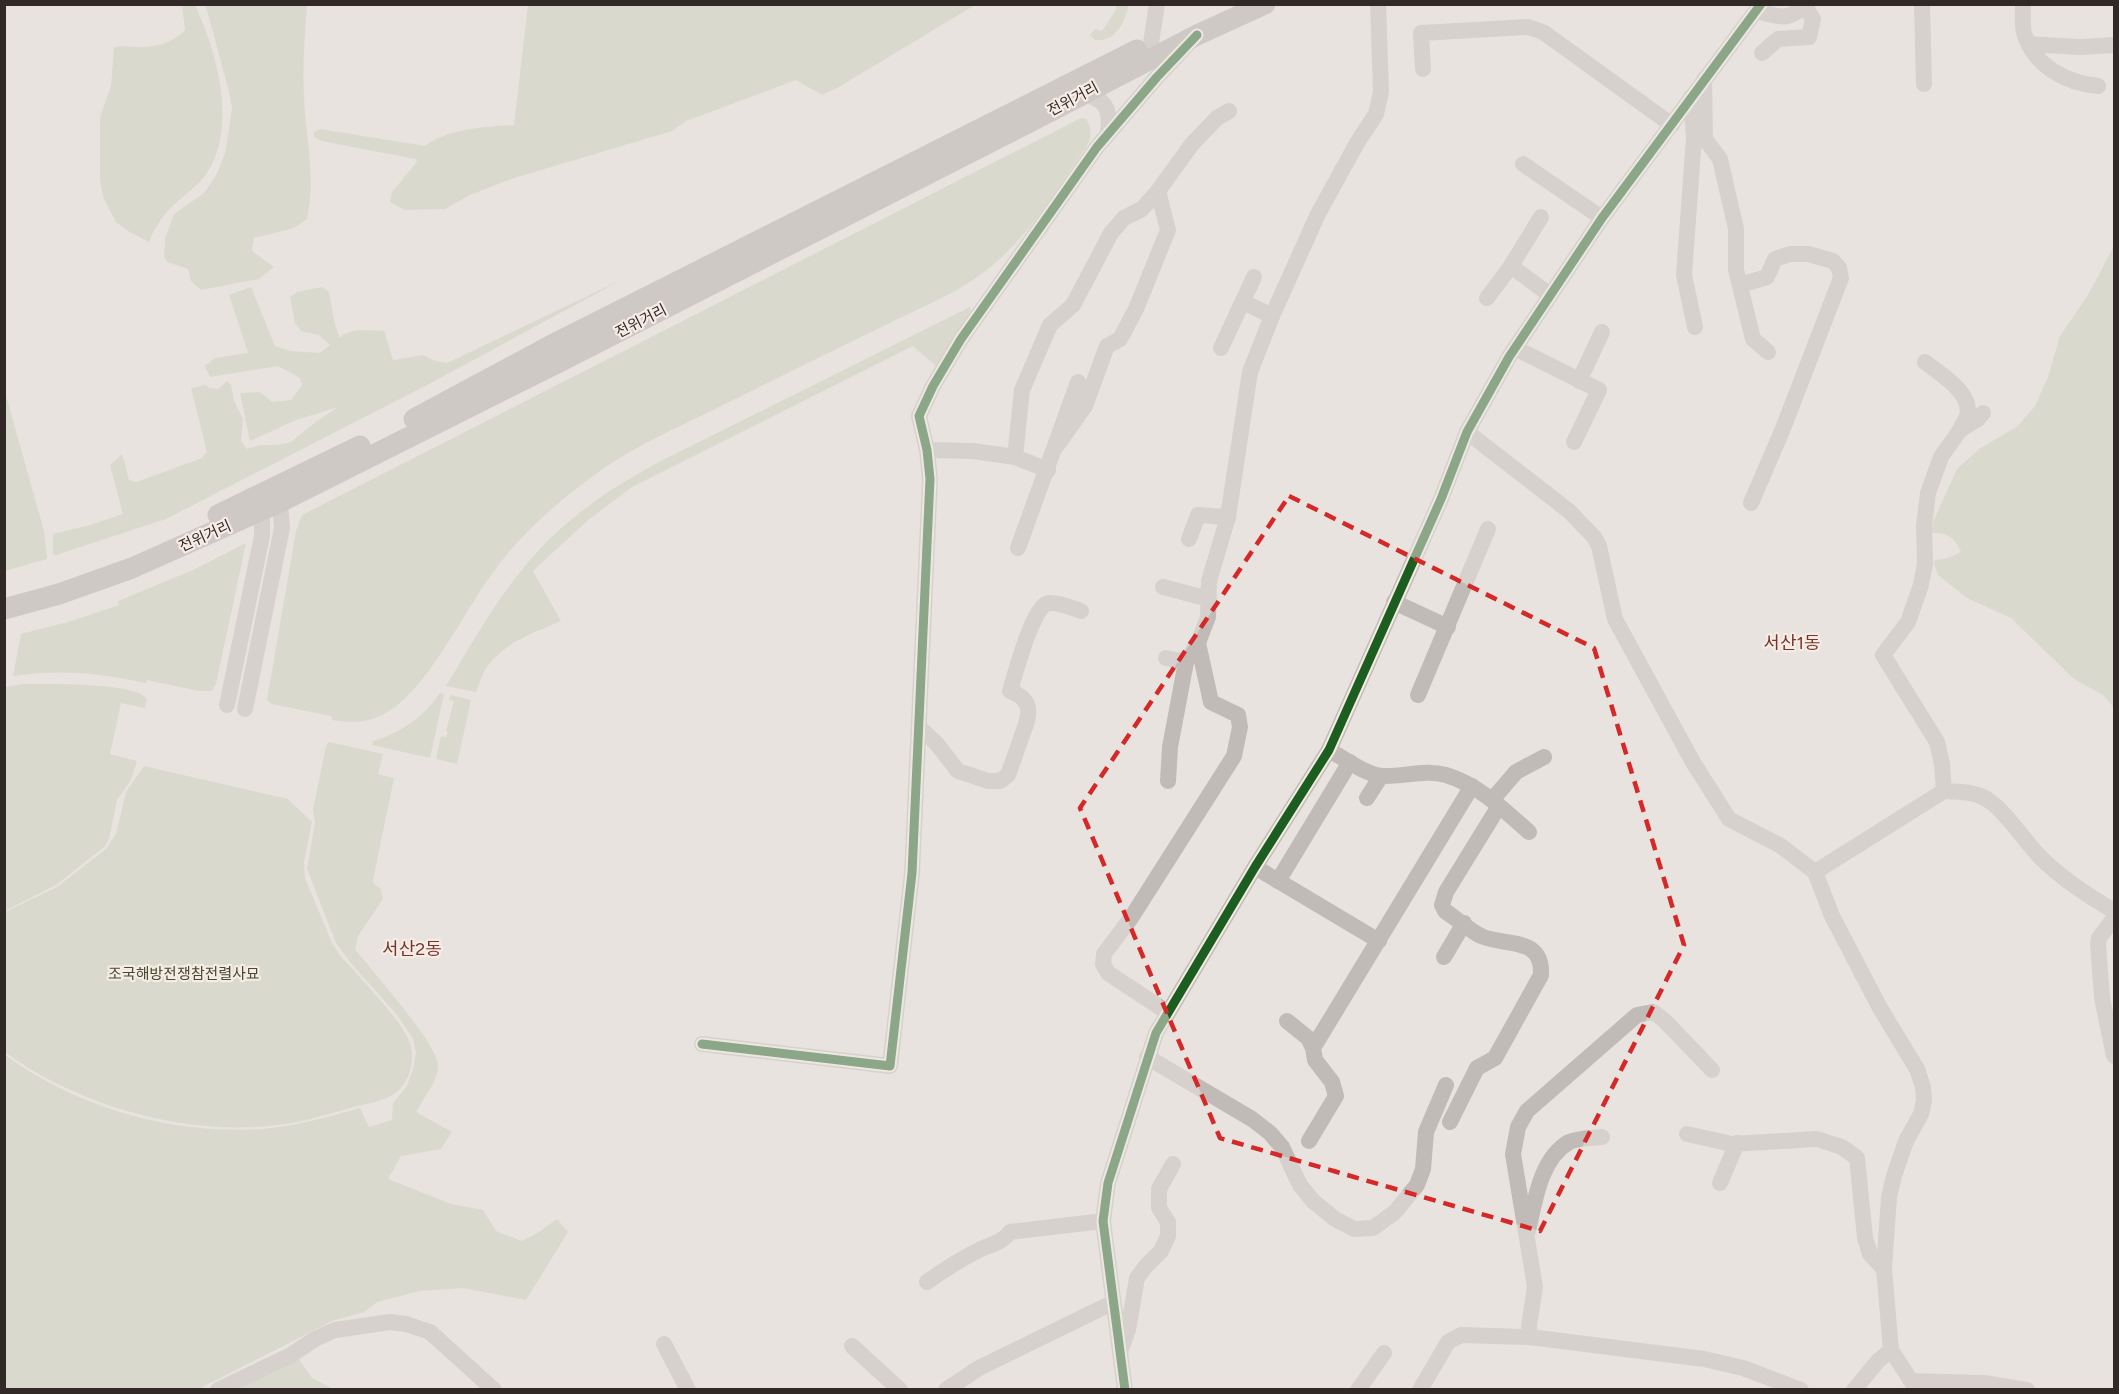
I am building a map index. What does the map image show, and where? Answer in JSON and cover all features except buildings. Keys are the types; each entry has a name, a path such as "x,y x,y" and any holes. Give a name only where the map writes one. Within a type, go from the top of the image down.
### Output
{"main road":[{"name":"전위거리","path":"4,595 57,581 124,557 216,517 394,429 550,346 1230,4"},
{"name":"전위거리","path":"4,609 59,594 132,568 271,506 568,358 1197,34 1265,4"}],"street":[{"path":"1152,43 1157,4"},
{"path":"1168,781 1170,747 1186,662 1198,643 1208,617 1209,581 1227,517 1250,372 1272,316 1318,214 1357,143 1376,114 1381,92 1378,4"},
{"path":"1923,4 1924,84"},
{"path":"2023,4 2024,32 2033,52 2052,72 2084,85 2098,86"},
{"path":"1125,1389 1103,1221 1108,1183 1156,1033 1255,867 1329,750 1441,499 1467,432 1515,348 1602,218 1758,8 1780,16 1795,15 1806,5 1813,19 1809,37 1778,39 1762,53"},
{"path":"1423,69 1421,33 1528,27 1543,32 1672,125"},
{"path":"702,1044 890,1066 912,873 919,727 930,479 927,450 919,416 933,386 961,339 1108,132 1197,34"},
{"path":"2029,44 2080,47 2115,45"},
{"path":"1704,79 1704,139 1720,159 1736,229 1736,270 1753,339 1768,352"},
{"path":"1082,94 1105,104 1109,113 1108,132"},
{"path":"1691,97 1694,137 1684,275 1695,327"},
{"path":"1015,457 1022,390 1050,325 1073,305 1111,233 1124,218 1142,208 1158,191 1192,144 1218,118 1229,111"},
{"path":"1523,164 1602,218"},
{"path":"1056,447 1084,406 1107,346 1120,339 1131,319 1168,230 1158,191"},
{"path":"1487,298 1511,266 1541,217"},
{"path":"1740,285 1767,277 1776,259 1790,254 1808,254 1833,261 1839,268 1841,278 1782,431 1750,503"},
{"path":"1511,266 1550,296"},
{"path":"1221,348 1254,277"},
{"path":"1242,302 1272,316"},
{"path":"1580,381 1602,332"},
{"path":"1515,348 1599,390 1574,442"},
{"path":"1924,362 1963,394 1968,404 1967,415 1960,430 1941,457 1928,493 1921,585 1908,622 1883,655 1936,742 1942,764 1944,791"},
{"path":"1018,548 1078,382"},
{"path":"1960,430 1978,419 1983,413"},
{"path":"1467,432 1569,511 1594,537 1599,546 1615,619 1694,764 1729,819 1781,846 1815,872 1832,916 1880,1008 1917,1069 1923,1087 1924,1101 1921,1114 1906,1141 1889,1197 1884,1269 1892,1350 1914,1385 1984,1383 2027,1389"},
{"path":"927,450 973,451 1015,457 1048,470"},
{"path":"227,705 262,536 271,506"},
{"path":"245,709 282,528 271,506"},
{"path":"1189,540 1198,515 1227,517"},
{"path":"1418,696 1488,529"},
{"path":"1163,587 1209,599"},
{"path":"1394,602 1448,627"},
{"path":"919,727 936,743 958,771 988,781 1000,781 1008,775 1029,718 1027,703 1020,695 1010,691 1034,619 1042,606 1049,603 1081,611"},
{"path":"1167,1012 1108,973 1103,964 1104,954 1131,918 1234,756 1240,727 1238,715 1211,702 1198,643"},
{"path":"1166,658 1186,662"},
{"path":"1329,750 1381,776 1419,772 1445,775 1472,786 1529,832"},
{"path":"1450,1122 1477,1068 1495,1058 1524,1008 1541,975 1542,962 1537,953 1524,946 1481,936 1446,911 1442,905 1446,892 1495,803 1516,772 1544,757"},
{"path":"1278,881 1350,762"},
{"path":"1367,798 1381,776"},
{"path":"1313,1047 1472,786"},
{"path":"1815,872 1944,791 1976,794 1986,798 2052,868 2073,886 2115,911"},
{"path":"1255,867 1379,941"},
{"path":"2115,918 2099,938 2098,944 2102,998 2115,1056"},
{"path":"1444,957 1464,923"},
{"path":"1530,1337 1529,1325 1535,1287 1513,1154 1518,1127 1527,1111 1637,1015 1653,1012 1664,1020 1712,1070"},
{"path":"1287,1021 1308,1038 1313,1047 1315,1060 1332,1082 1336,1096 1309,1141"},
{"path":"1147,1057 1270,1132 1282,1147 1300,1185 1313,1201 1335,1219 1354,1229 1373,1228 1395,1212 1417,1185 1424,1169 1426,1132 1446,1085"},
{"path":"1688,1134 1737,1143 1817,1139 1842,1147 1857,1158 1865,1238 1870,1254 1884,1269"},
{"path":"1527,1235 1541,1180 1552,1159 1570,1142 1602,1137"},
{"path":"1720,1183 1737,1143"},
{"path":"1120,1353 1128,1330 1137,1278 1161,1251 1168,1236 1168,1222 1159,1208 1160,1189 1173,1164"},
{"path":"927,1282 947,1267 982,1248 1004,1240 1010,1232 1103,1221"},
{"path":"946,1389 979,1368 1112,1302"},
{"path":"218,1389 291,1355 334,1330 390,1322 406,1324 430,1332 494,1389"},
{"path":"1420,1389 1448,1342 1461,1335 1530,1337 1704,1359 1743,1368 1801,1389"},
{"path":"664,1344 688,1389"},
{"path":"852,1346 900,1389"},
{"path":"1854,1389 1878,1360 1892,1350"},
{"path":"1358,1389 1384,1353"}],"highlighted area":[{"path":"1289,496 1594,648 1684,945 1540,1231 1220,1138 1080,808"}],"green space":[{"path":"528,4 975,5 822,95 796,80 686,121 672,131 511,179 470,195 445,209 405,210 390,202 392,192 417,160 322,141 314,137 314,132 320,129 425,146 455,132 514,125"},
{"path":"182,5 195,5 211,45 221,90 223,114 221,136 215,157 205,176 173,205 154,230 149,242 116,222 103,197 100,180 100,117 111,86 114,48 155,46 174,39 185,30"},
{"path":"204,5 307,5 304,85 311,179 307,219 294,228 254,238 252,251 274,267 259,279 201,290 191,281 188,269 167,262 164,256 165,238 174,214 204,193 217,174 226,150 232,108"},
{"path":"1116,5 1129,5 1122,25 1114,35 1095,40 1090,35 1095,29 1102,31 1116,10"},
{"path":"1081,118 1086,119 1090,129 1087,146 1030,226 989,268 978,277 941,298 647,442 589,479 538,521 504,558 430,670 400,703 378,717 352,722 332,720 331,716 272,704 267,700 296,531 302,515"},
{"path":"2114,246 2114,708 2103,695 2074,679 2011,618 1967,598 1938,575 1933,561 1961,552 1950,536 1931,533 1933,522 1957,469 1979,449 2018,426 2035,406 2048,377 2060,336 2088,295"},
{"path":"621,280 431,383 166,519 56,555 53,554 53,534 123,514 110,465 122,454 129,480 136,482 200,459 207,452 191,388 206,385 209,388 218,389 227,381 231,385 234,401 243,419 241,441 247,449 260,445 291,442 338,407 296,420 250,441 240,393 260,392 272,402 291,400 302,385 300,378 278,366 210,377 205,366 215,358 248,353 229,295 251,287 275,346 290,351 320,353 330,345 319,335 301,331 295,323 290,297 297,292 322,287 329,292 335,325 340,338 355,331 384,331 393,360 423,355 447,363"},
{"path":"970,307 971,311 936,366 913,346 632,487 587,521 533,571 561,621 519,640 500,653 485,670 476,692 446,686 510,584 552,537 587,507 625,481 665,459"},
{"path":"5,392 44,531 47,559 5,571"},
{"path":"246,543 216,684 212,691 199,691 147,680 146,683 80,673 13,676 21,634 68,622 119,605 118,601 193,570"},
{"path":"23,684 69,684 127,689 140,693 147,699 145,708 121,703 110,754 137,761 131,780 117,800 109,839 104,847 56,885 5,911 5,687"},
{"path":"440,693 444,694 430,758 372,745 373,741 393,734 419,717"},
{"path":"450,695 471,700 457,764 436,759 441,736 446,737 448,732 446,731 454,701 449,700"},
{"path":"329,742 383,754 378,774 394,778 373,880 374,884 381,889 383,899 358,936 355,949 416,1025 435,1056 438,1066 436,1078 416,1112 452,1132 441,1149 401,1156 388,1179 451,1204 483,1210 496,1231 522,1241 557,1219 568,1232 526,1300 463,1288 420,1291 377,1302 364,1312 332,1321 199,1389 5,1389 5,1055 33,1074 63,1090 127,1114 161,1122 229,1130 263,1129 324,1118 360,1108 369,1127 392,1120 393,1103 407,1086 413,1069 416,1053 413,1039 398,1016 336,943 307,869 315,823 313,810 326,746"},
{"name":"조국해방전쟁참전렬사묘","path":"144,766 288,799 312,822 304,862 305,878 332,943 401,1026 411,1047 411,1069 401,1088 395,1093 376,1102 297,1122 260,1127 222,1127 183,1123 144,1116 70,1090 5,1052 5,912 57,887 106,849 116,834 126,792"},
{"path":"298,1358 312,1378 333,1389 228,1390"}],"cycle path":[{"path":"1125,1390 1103,1221 1108,1183 1156,1033 1255,867 1329,750 1441,499 1467,432 1509,357 1602,218 1761,4"},
{"path":"702,1044 890,1066 912,873 930,479 927,450 919,416 933,386 961,339 1097,147 1157,77 1197,35"}],"district":[{"name":"서산1동","path":"1792,643"},
{"name":"서산2동","path":"412,949"}]}
